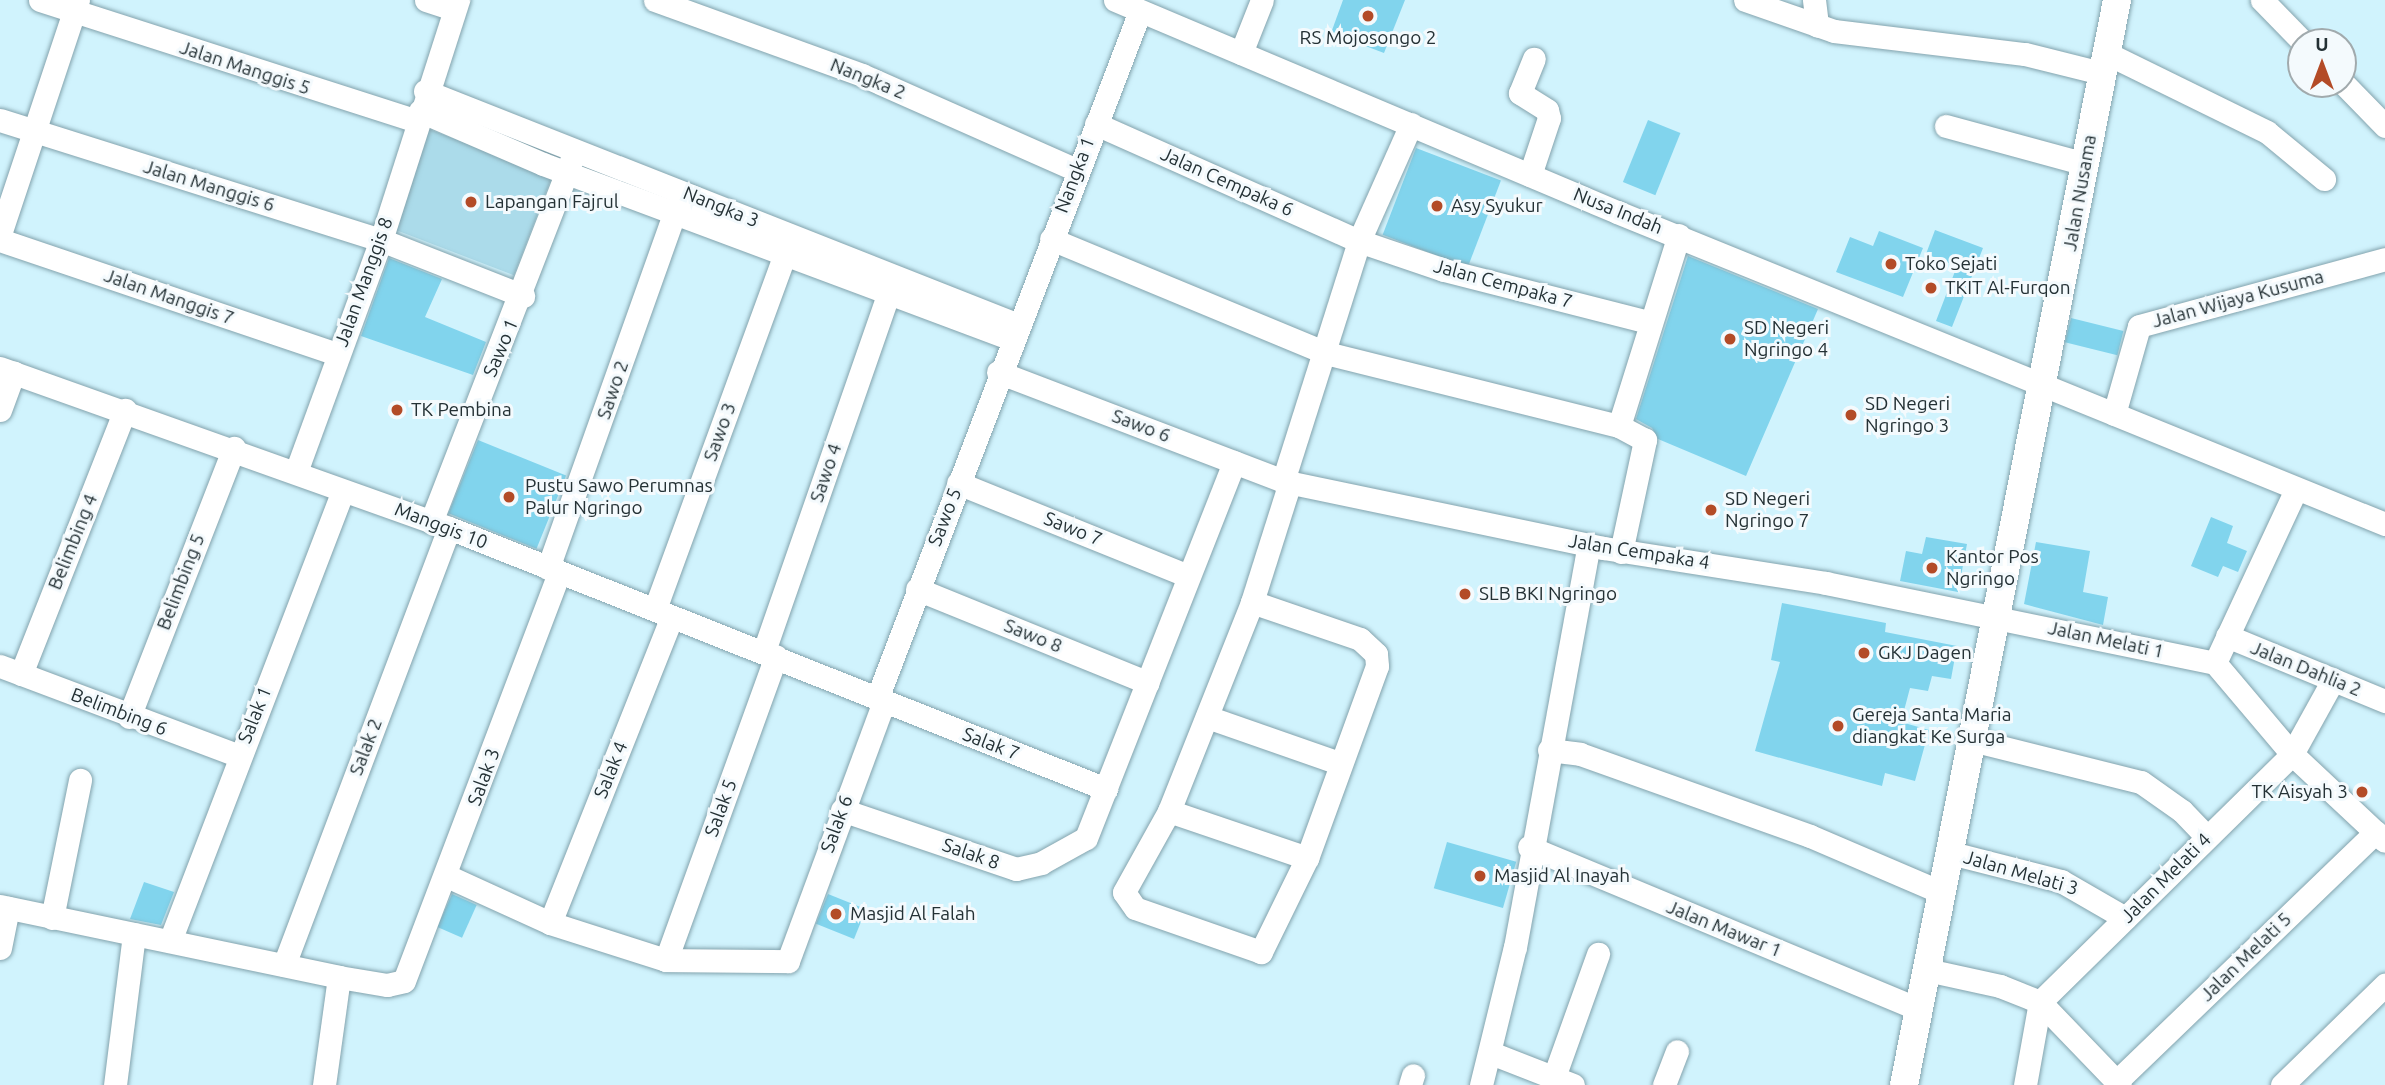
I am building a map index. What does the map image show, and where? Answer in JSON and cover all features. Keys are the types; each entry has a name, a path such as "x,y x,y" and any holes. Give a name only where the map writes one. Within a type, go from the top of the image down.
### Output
{"street":[{"name":"Jalan Manggis 5","path":"40,0 76,6 421,108"},
{"path":"426,0 456,5"},
{"name":"Nangka 2","path":"655,0 862,75 1076,170"},
{"name":"Nusa Indah","path":"1115,0 1530,175 2385,524"},
{"path":"1241,53 1262,0"},
{"path":"1745,0 1817,26 2103,63 2267,132 2324,179"},
{"path":"1814,0 1817,26"},
{"name":"Jalan Nusama","path":"1904,1085 1996,617 2045,387 2103,63 2117,0"},
{"path":"2262,0 2289,28"},
{"name":"Jalan Manggis 8","path":"296,472 381,240 456,5"},
{"path":"0,234 76,6"},
{"name":"Nangka 1","path":"1015,332 1140,11"},
{"path":"1530,175 1549,118 1546,110 1520,93 1534,59"},
{"path":"2357,97 2385,126"},
{"path":"421,108 567,173 675,212 788,245 1015,332"},
{"name":"Nangka 3","path":"421,108 576,149 788,245"},
{"name":"Jalan Manggis 6","path":"0,120 381,240 523,296"},
{"name":"Jalan Cempaka 6","path":"1096,124 1359,241"},
{"path":"1252,602 1360,639 1376,654 1371,686 1339,763 1307,858 1270,943 1261,952 1248,952 1135,908 1124,892 1169,811 1252,602 1359,241 1411,124"},
{"path":"1946,126 2086,164"},
{"name":"Sawo 1","path":"440,525 576,149"},
{"name":"Sawo 2","path":"553,570 675,212"},
{"path":"1619,426 1648,322 1679,235"},
{"path":"1051,239 1326,354 1619,426 1645,440 1621,552"},
{"name":"Jalan Manggis 7","path":"0,240 337,354"},
{"name":"Jalan Cempaka 7","path":"1359,241 1444,270 1648,322"},
{"name":"Sawo 3","path":"663,613 788,245"},
{"name":"Jalan Wijaya Kusuma","path":"2114,414 2139,326 2385,259"},
{"name":"Sawo 4","path":"770,654 891,285"},
{"name":"Sawo 5","path":"881,699 917,589 1015,332"},
{"path":"0,410 7,370"},
{"name":"Manggis 10","path":"7,370 234,448 440,525 881,699"},
{"name":"Sawo 6","path":"998,372 1287,482"},
{"name":"Belimbing 4","path":"10,670 125,410"},
{"name":"Belimbing 5","path":"129,717 234,448"},
{"name":"Salak 8","path":"842,810 1016,869 1041,863 1086,838 1234,462"},
{"name":"Jalan Cempaka 4","path":"1287,482 1621,552 1718,564 1996,617"},
{"name":"Sawo 7","path":"958,483 1188,576"},
{"path":"2296,489 2215,663 2292,754 2381,837"},
{"name":"Salak 1","path":"170,941 239,756 344,491"},
{"name":"Salak 2","path":"284,965 440,525"},
{"path":"1481,1085 1491,1053 1589,545"},
{"name":"Salak 3","path":"339,977 387,985 404,981 447,876 553,570"},
{"name":"Sawo 8","path":"917,589 1148,683"},
{"name":"Salak 4","path":"550,923 663,613"},
{"name":"Jalan Melati 1","path":"1996,617 2215,663"},
{"name":"Jalan Dahlia 2","path":"2227,636 2385,701"},
{"name":"Salak 5","path":"666,960 770,654"},
{"name":"Belimbing 6","path":"10,670 129,717 239,756"},
{"name":"Jalan Melati 4","path":"2040,1002 2292,754 2333,680"},
{"name":"Salak 7","path":"881,699 1106,789"},
{"name":"Salak 6","path":"666,960 777,964 788,961 881,699"},
{"path":"1207,717 1339,763"},
{"path":"1972,740 2141,782 2182,811 2207,837"},
{"path":"1549,750 1580,754 1810,836 1943,893"},
{"path":"52,918 80,780"},
{"path":"1169,811 1307,858"},
{"name":"Jalan Melati 5","path":"2119,1083 2381,837"},
{"name":"Jalan Mawar 1","path":"1529,847 1919,1009"},
{"name":"Jalan Melati 3","path":"1951,853 2061,881 2125,918"},
{"path":"447,876 550,923 666,960"},
{"path":"0,948 4,907 339,977 324,1085"},
{"path":"115,1085 134,934"},
{"path":"1491,1053 1564,1081 1598,954"},
{"path":"1927,970 2000,986 2040,1002 2119,1083"},
{"path":"2282,1085 2385,985"},
{"path":"2025,1085 2040,1002"},
{"path":"1664,1085 1677,1051"}],"shaded area":[{"name":"Lapangan Fajrul","path":"426,128 552,176 514,275 388,227"}],"building":[{"name":"RS Mojosongo 2","path":"1343,0 1405,0 1384,53 1331,33"},
{"path":"1648,120 1680,133 1655,195 1623,182"},
{"name":"Asy Syukur","path":"1416,148 1501,181 1468,267 1383,235"},
{"path":"1935,230 1983,248 1952,327 1936,321 1957,266 1926,254"},
{"name":"Toko Sejati","path":"1879,231 1923,248 1903,297 1836,272 1850,237 1873,246"},
{"name":"SD Negeri Ngringo 4","path":"1688,256 1818,309 1746,476 1658,439 1652,428 1636,419"},
{"path":"389,258 442,279 425,317 486,342 473,375 361,336"},
{"path":"2071,318 2123,331 2117,355 2065,342"},
{"name":"Pustu Sawo Perumnas Palur Ngringo","path":"478,440 566,476 536,549 448,513"},
{"path":"2211,517 2233,526 2227,543 2247,551 2238,572 2223,566 2218,577 2191,566"},
{"name":"Kantor Pos Ngringo","path":"1926,537 1967,544 1958,592 1900,581 1906,551 1922,554"},
{"path":"2036,542 2090,551 2083,592 2108,597 2103,625 2024,604"},
{"path":"1782,603 1886,623 1885,632 1957,646 1951,679 1932,676 1928,691 1910,688 1901,722 1929,730 1915,781 1885,773 1882,786 1755,751 1780,662 1771,660"},
{"name":"Masjid Al Inayah","path":"1447,842 1516,862 1503,908 1434,888"},
{"path":"144,882 174,892 161,925 130,919"},
{"path":"452,894 477,905 462,938 437,927"},
{"name":"Masjid Al Falah","path":"828,894 866,909 854,939 816,924"}],"place":[{"name":"RS Mojosongo 2","path":"1368,16"},
{"name":"Lapangan Fajrul","path":"471,202"},
{"name":"Asy Syukur","path":"1437,206"},
{"name":"Toko Sejati","path":"1891,264"},
{"name":"TKIT Al-Furqon","path":"1931,288"},
{"name":"SD Negeri Ngringo 4","path":"1730,339"},
{"name":"TK Pembina","path":"397,410"},
{"name":"SD Negeri Ngringo 3","path":"1851,415"},
{"name":"Pustu Sawo Perumnas Palur Ngringo","path":"509,497"},
{"name":"SD Negeri Ngringo 7","path":"1711,510"},
{"name":"Kantor Pos Ngringo","path":"1932,568"},
{"name":"SLB BKI Ngringo","path":"1465,594"},
{"name":"GKJ Dagen","path":"1864,653"},
{"name":"Gereja Santa Maria diangkat Ke Surga","path":"1838,726"},
{"name":"TK Aisyah 3","path":"2362,792"},
{"name":"Masjid Al Inayah","path":"1480,876"},
{"name":"Masjid Al Falah","path":"836,914"}]}
